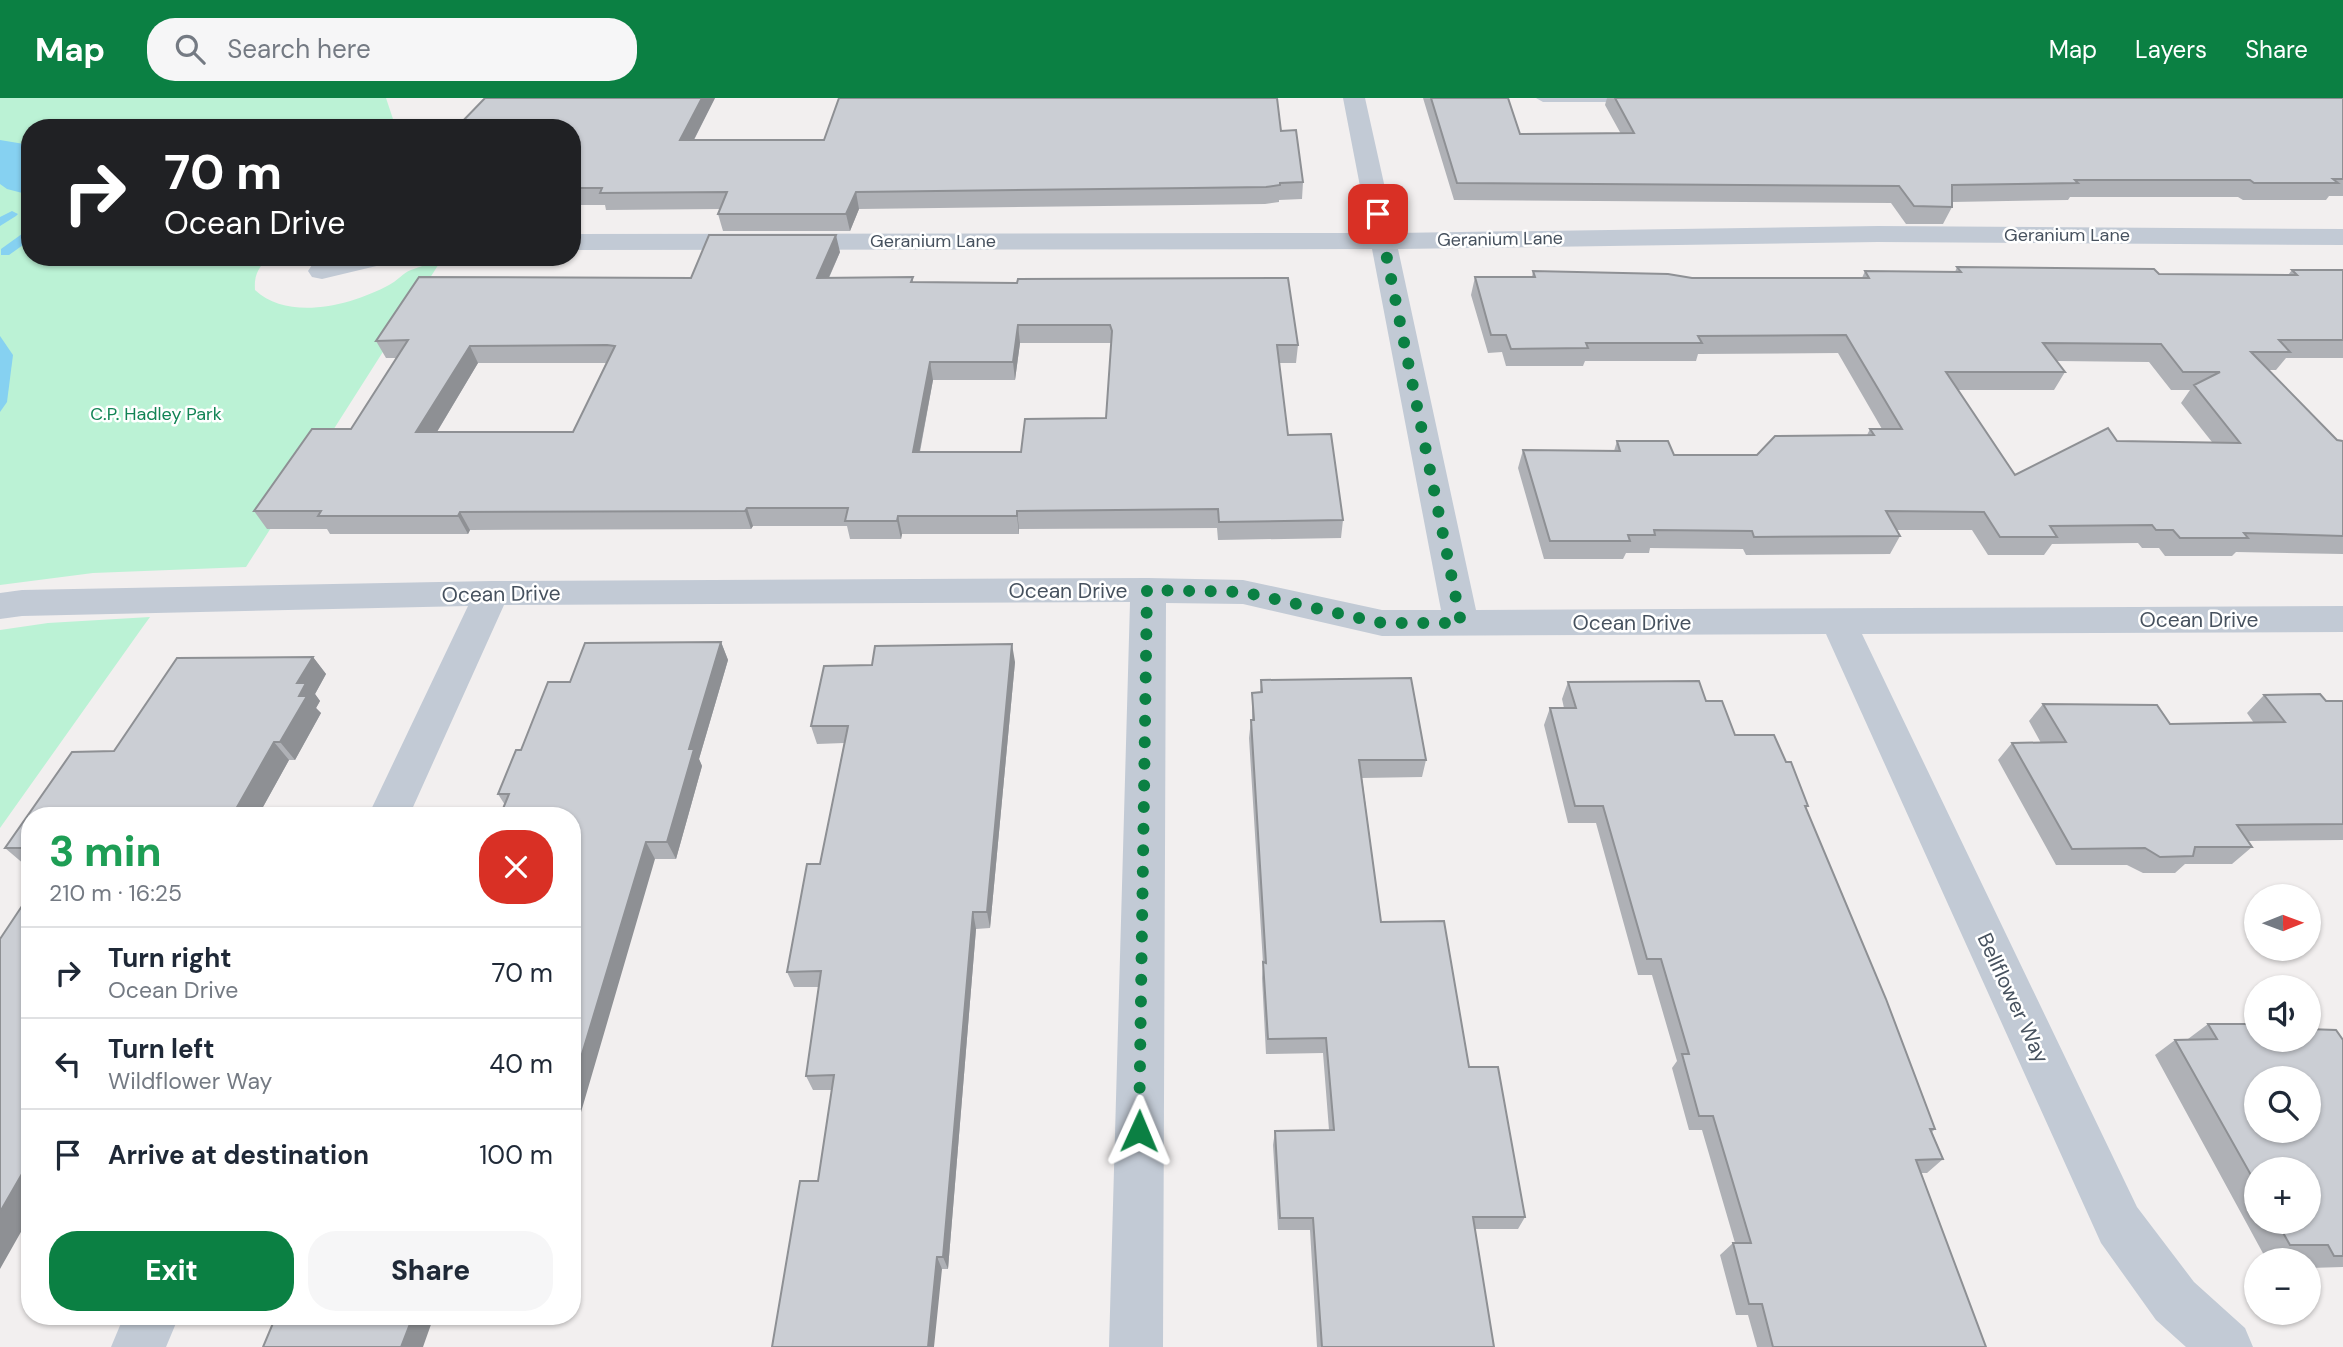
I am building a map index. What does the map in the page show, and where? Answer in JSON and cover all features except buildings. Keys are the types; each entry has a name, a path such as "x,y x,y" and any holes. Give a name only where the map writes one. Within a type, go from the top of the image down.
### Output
{"street":[{"path":"1354,98 1461,623"},
{"name":"Geranium Lane","path":"581,242 1383,241 1878,234 2343,237"},
{"path":"322,271 343,266"},
{"path":"1136,1347 1147,590"},
{"name":"Ocean Drive","path":"0,606 22,603 492,593 1147,590 1243,592 1382,623 2343,619"},
{"path":"391,807 492,593"},
{"name":"Bellflower Way","path":"1839,623 2119,1225 2175,1301 2226,1347"},
{"path":"138,1347 148,1325"}],"lane":[{"path":"1543,98 1690,98"}],"green space":[{"name":"C.P. Hadley Park","path":"0,98 386,98 393,119 21,119 21,266 261,266 255,280 255,290 269,300 285,306 303,308 357,299 389,285 408,271 422,266 438,266 246,567 93,573 0,585"},
{"path":"150,617 0,828 0,630 48,623"}],"water":[{"path":"0,336 13,355 7,402 0,412"}],"waterway":[{"path":"0,159 7,159 21,169"},
{"path":"0,222 12,214"},
{"path":"5,252 21,240"}],"route":[{"path":"1139,1131 1147,590 1243,592 1382,623 1461,623 1378,214"}]}
